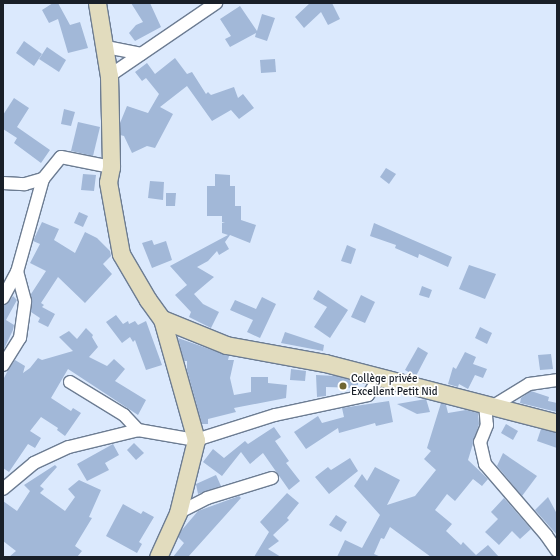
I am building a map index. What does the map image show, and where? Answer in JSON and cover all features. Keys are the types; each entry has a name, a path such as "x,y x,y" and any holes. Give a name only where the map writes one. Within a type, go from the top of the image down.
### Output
{"street":[{"path":"97,3 106,47 109,76 111,167 108,182 121,254 148,300 162,319 196,440 178,513 158,557"},
{"path":"109,76 216,3"},
{"path":"106,47 140,54"},
{"path":"3,298 17,272 43,179 61,157 111,167"},
{"path":"3,183 25,184 43,179"},
{"path":"3,365 20,338 24,301 17,272"},
{"path":"162,319 226,345 324,363 381,376 557,423"},
{"path":"3,489 34,463 69,447 138,430 196,440 275,415 368,395 381,376"},
{"path":"489,405 529,384 557,380"},
{"path":"70,382 124,415 138,430"},
{"path":"489,405 487,425 480,442 485,464 546,535 557,551"},
{"path":"178,513 207,498 272,478"}],"building":[{"path":"53,3 58,3 70,25 80,22 88,48 68,53 58,19 49,23 42,10"},
{"path":"131,3 150,3 161,27 135,41 129,33 136,25 143,22"},
{"path":"310,3 332,3 340,19 328,25 321,12 304,28 295,17"},
{"path":"240,6 257,31 262,14 275,18 267,41 255,37 256,33 230,47 225,39 231,36 220,19"},
{"path":"24,41 42,54 34,66 16,53"},
{"path":"47,47 66,60 59,72 39,59"},
{"path":"175,58 187,74 192,72 206,94 208,92 211,95 234,87 238,98 243,94 254,108 239,119 231,110 212,121 187,86 160,107 173,114 155,148 147,146 132,153 124,136 120,135 120,123 127,106 148,113 159,94 146,78 142,81 135,72 147,63 155,74"},
{"path":"275,59 276,72 261,73 260,60"},
{"path":"14,98 29,108 17,127 50,150 41,163 14,143 17,138 3,129 3,115"},
{"path":"64,109 75,112 71,126 61,124"},
{"path":"78,122 100,127 93,156 71,151"},
{"path":"386,168 396,174 389,184 380,177"},
{"path":"83,174 96,175 94,191 81,190"},
{"path":"215,174 230,175 230,186 235,186 235,206 241,206 241,220 256,225 250,243 230,235 225,242 229,249 219,255 217,251 208,261 197,267 214,277 194,294 203,304 219,312 211,328 189,317 191,312 175,295 187,285 170,266 228,235 222,233 222,223 225,222 222,222 222,216 207,216 207,186 215,186"},
{"path":"150,181 164,182 163,200 148,198"},
{"path":"166,193 176,193 175,206 166,206"},
{"path":"79,212 88,216 83,227 74,223"},
{"path":"42,222 59,229 54,240 75,253 85,232 97,238 110,251 111,256 103,264 112,274 85,303 58,277 41,303 44,305 42,307 55,314 48,327 38,322 40,318 31,312 31,294 46,271 30,263 40,244 33,241"},
{"path":"374,223 452,257 448,267 419,254 418,258 395,248 396,245 370,236"},
{"path":"152,240 154,245 166,241 172,260 152,268 142,243"},
{"path":"347,245 356,249 351,264 341,261"},
{"path":"469,265 496,274 485,299 459,289"},
{"path":"422,286 432,290 429,298 419,295"},
{"path":"318,290 348,310 330,338 314,327 327,307 313,299"},
{"path":"361,295 375,302 365,323 351,317"},
{"path":"13,296 17,300 6,320 14,325 3,351 3,305 7,304"},
{"path":"262,297 276,304 260,338 247,332 253,320 230,310 235,300 256,309"},
{"path":"116,315 123,324 128,321 129,324 135,321 138,325 146,321 162,365 146,370 135,340 133,342 130,337 122,343 106,322"},
{"path":"480,327 492,333 487,344 475,338"},
{"path":"86,328 93,335 92,337 98,347 89,357 107,366 114,359 125,369 115,381 146,400 138,415 68,369 51,398 71,411 73,408 81,413 65,436 57,430 58,428 41,417 30,431 41,438 35,448 28,444 9,472 3,468 3,380 8,370 15,360 25,366 23,373 30,368 38,358 42,360 73,351 59,337 69,331 77,339"},
{"path":"285,332 324,345 323,351 281,343"},
{"path":"178,338 229,356 228,360 234,360 230,378 234,395 251,392 251,377 268,377 268,383 287,385 286,398 234,408 236,412 208,419 208,424 202,424 187,370 187,361 184,361"},
{"path":"418,347 428,353 416,376 405,370"},
{"path":"465,352 476,357 473,364 487,369 483,378 475,375 468,389 459,384 458,387 448,384 453,367 456,369"},
{"path":"551,354 553,369 540,370 538,355"},
{"path":"291,369 306,371 305,381 290,380"},
{"path":"316,375 336,376 358,382 358,388 326,387 326,396 317,397"},
{"path":"531,391 549,397 548,401 557,403 557,412 520,403 521,398"},
{"path":"426,399 430,412 417,414 397,404"},
{"path":"389,401 393,422 376,426 375,423 339,433 338,428 306,449 294,432 318,416 322,423 344,417 342,408"},
{"path":"441,403 446,405 448,413 466,410 478,413 479,424 468,460 488,479 482,486 473,479 455,501 447,494 435,510 452,524 446,531 461,545 463,542 476,555 488,545 499,557 431,557 390,527 384,539 381,538 374,554 381,557 337,557 345,540 362,548 380,515 354,486 362,474 367,481 375,467 400,480 387,505 415,496 436,470 424,459 431,451 427,448"},
{"path":"506,424 518,431 513,440 501,433"},
{"path":"274,427 281,437 275,441 289,461 286,463 300,481 289,490 263,453 250,464 241,452 222,476 203,462 213,449 224,458 245,441 248,444"},
{"path":"541,429 557,433 557,448 537,441"},
{"path":"134,443 144,453 136,460 127,450"},
{"path":"113,444 119,455 105,463 109,470 87,481 77,464"},
{"path":"503,453 537,476 522,496 497,466"},
{"path":"350,458 358,471 329,494 315,477 328,467 331,470"},
{"path":"55,465 57,467 40,486 44,489 40,493 65,511 75,497 68,489 79,480 101,490 89,517 92,518 75,546 82,551 77,557 9,557 16,551 3,541 3,501 17,511 30,491 24,485"},
{"path":"216,475 221,486 198,494 196,484"},
{"path":"287,493 299,503 287,518 289,520 273,535 279,541 268,549 281,557 254,557 269,532 260,522"},
{"path":"239,496 241,498 188,557 173,557 184,543 178,537 181,531 198,511"},
{"path":"548,497 557,514 557,535 535,510"},
{"path":"504,498 531,529 520,539 512,531 499,545 485,532 498,519 491,512"},
{"path":"123,504 141,514 143,511 154,517 139,542 142,544 137,553 106,536"},
{"path":"336,515 347,522 341,532 329,525"}],"place":[{"name":"Collège privée Excellent Petit Nid","path":"343,386"}]}
